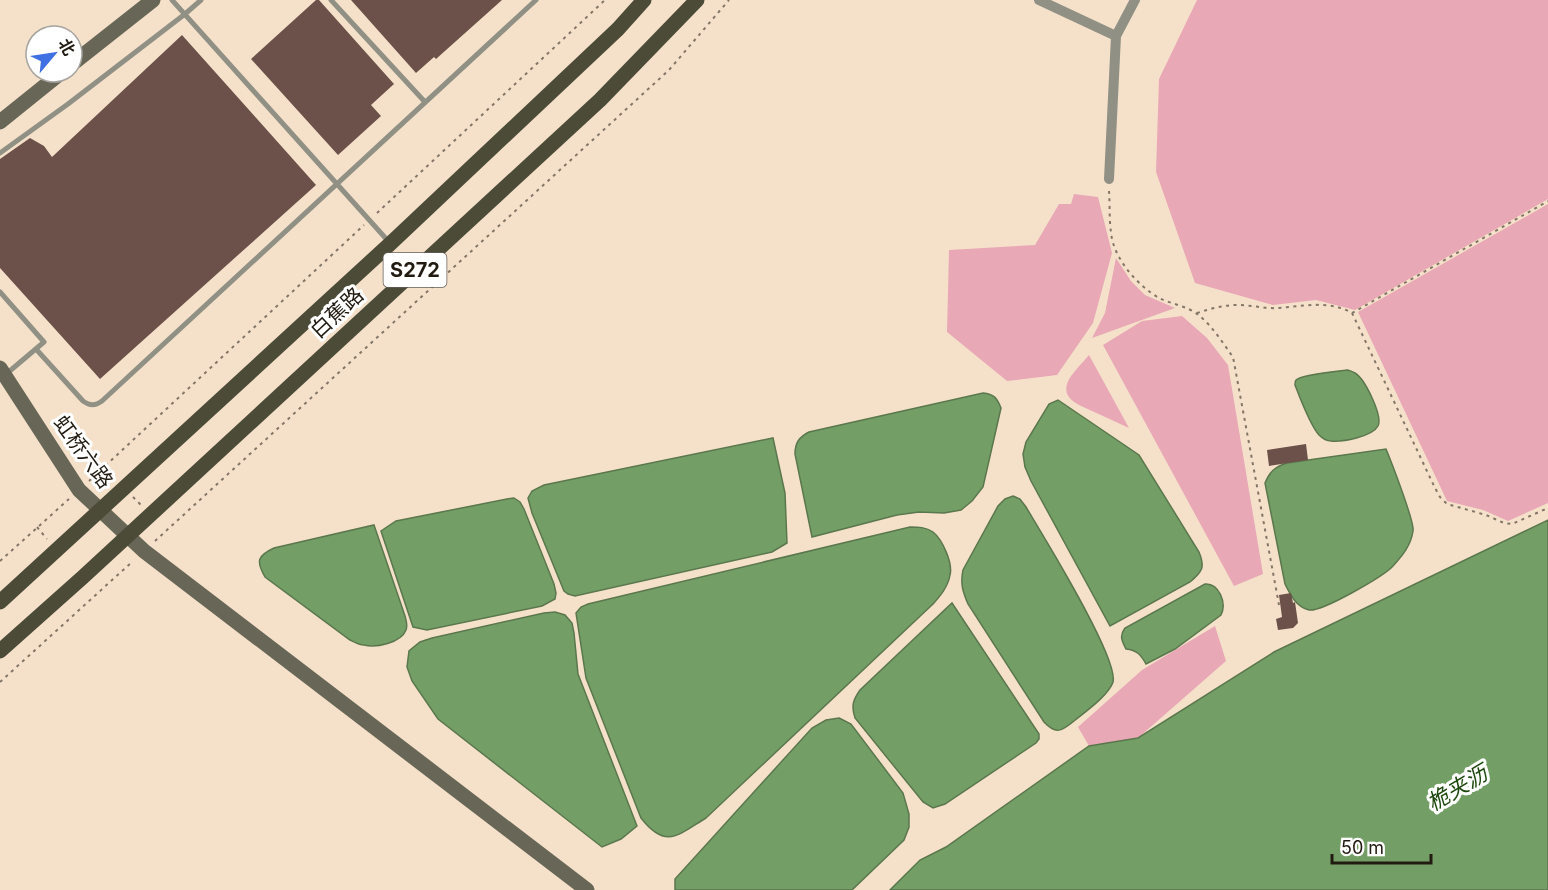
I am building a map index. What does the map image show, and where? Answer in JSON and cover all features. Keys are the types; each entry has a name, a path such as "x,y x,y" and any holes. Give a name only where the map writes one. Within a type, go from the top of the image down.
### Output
{"main road":[{"name":"白蕉路","path":"0,602 391,243 618,29 644,0"},
{"name":"白蕉路","path":"0,651 128,536 600,100 697,0"}],"street":[{"path":"84,55 153,0"},
{"path":"1039,0 1116,36"},
{"path":"1109,179 1116,36 1135,0"},
{"path":"0,122 47,84"},
{"name":"虹桥六路","path":"2,372 79,490 144,551 587,890"}],"lane":[{"path":"172,0 391,243"},
{"path":"0,153 68,104 201,0"},
{"path":"331,0 425,102"},
{"path":"36,349 83,401 87,404 98,404 536,0"},
{"path":"0,292 44,342 2,372"}],"path":[{"path":"0,561 605,0"},
{"path":"0,682 669,70 729,0"},
{"path":"1109,179 1111,235 1117,253 1142,285 1159,297 1197,313 1217,334 1233,357 1279,605"},
{"path":"1352,314 1548,201"},
{"path":"1197,313 1223,306 1238,305 1277,308 1322,304 1344,309 1352,314 1435,488 1447,504 1512,524 1548,508"},
{"path":"105,466 150,515"}],"shaded area":[{"path":"1197,0 1548,0 1548,199 1355,310 1316,300 1273,305 1195,283 1156,172 1159,79"},
{"path":"1074,194 1098,197 1112,253 1093,323 1057,375 1007,381 947,332 949,250 1035,245 1059,204 1071,204"},
{"path":"1548,204 1548,503 1508,521 1483,510 1447,501 1358,312"},
{"path":"1116,258 1131,281 1145,295 1175,308 1092,338 1105,313"},
{"path":"1182,316 1207,338 1228,365 1263,574 1234,586 1103,345 1142,321"},
{"path":"1089,355 1129,428 1079,405 1067,393 1066,387 1069,380"},
{"path":"1215,626 1226,661 1138,738 1089,746 1078,727 1142,670"}],"water":[{"path":"1347,370 1359,377 1368,390 1376,406 1378,426 1370,433 1356,438 1342,441 1327,440 1319,435 1312,425 1295,381 1304,376"},
{"path":"983,393 995,397 1001,408 983,487 972,501 961,510 897,515 812,537 795,454 798,441 803,436 809,432"},
{"path":"1058,400 1139,455 1199,552 1202,561 1200,572 1190,582 1110,626 1025,467 1023,454 1026,442 1049,404"},
{"path":"773,438 785,493 787,543 772,552 575,596 564,591 532,513 528,498 532,491 544,485"},
{"path":"1386,449 1413,526 1408,545 1393,566 1366,585 1339,600 1316,609 1309,610 1300,606 1285,584 1265,483 1267,479 1273,470 1287,463"},
{"path":"1013,496 1020,499 1026,507 1062,568 1092,623 1112,669 1113,682 1107,692 1070,724 1059,730 1052,729 1044,722 968,604 963,588 963,570 998,506 1005,499"},
{"path":"514,498 524,509 554,584 555,599 542,606 427,630 413,627 381,531 396,521"},
{"name":"桅夹沥","path":"1548,520 1548,890 890,890 920,860 946,847 1089,746 1138,738 1274,652"},
{"path":"374,525 407,623 403,634 388,644 369,646 350,640 265,577 260,567 261,556 274,548"},
{"path":"910,527 925,528 933,532 944,546 949,559 951,570 949,579 936,601 706,818 688,830 672,836 665,837 650,828 641,818 586,678 576,613 581,607"},
{"path":"1205,584 1218,590 1223,605 1221,615 1175,649 1146,664 1133,650 1126,649 1122,641 1125,628"},
{"path":"952,603 1039,734 1039,739 945,804 933,808 923,802 855,718 853,707 860,690"},
{"path":"555,612 565,615 572,623 578,674 637,826 621,839 602,847 438,719 412,681 407,667 409,651 420,642"},
{"path":"839,718 851,724 903,793 909,814 909,827 904,840 852,890 675,890 675,879 812,728 826,720"}],"building":[{"path":"316,0 319,0 394,84 371,105 381,116 338,155 251,59"},
{"path":"351,0 502,0 436,59 434,57 416,73"},
{"path":"182,35 316,185 100,379 0,268 0,159 30,138 44,146 52,157"},
{"path":"1306,444 1308,460 1269,466 1267,450"},
{"path":"1291,593 1293,603 1295,602 1298,623 1293,628 1278,630 1276,619 1282,617 1279,595"}]}
